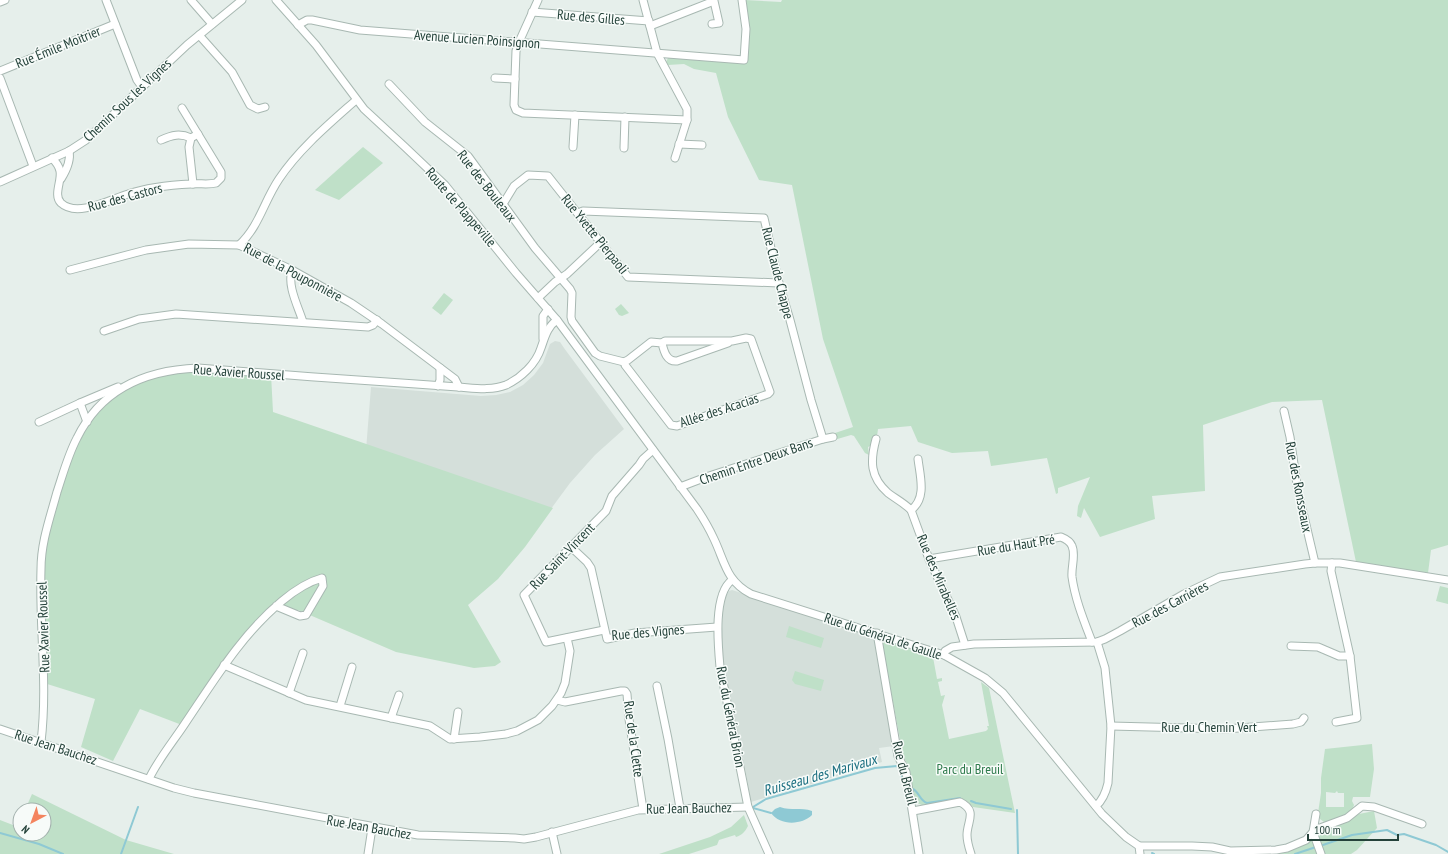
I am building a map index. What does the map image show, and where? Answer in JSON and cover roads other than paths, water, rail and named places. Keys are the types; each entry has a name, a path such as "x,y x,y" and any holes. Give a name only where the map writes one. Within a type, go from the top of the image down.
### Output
{"street":[{"path":"0,2 5,0"},
{"path":"106,0 136,80 142,87"},
{"path":"191,0 212,24"},
{"name":"Chemin Sous les Vignes","path":"0,182 69,151 96,131 199,35 242,0"},
{"name":"Route de Plappeville","path":"276,0 316,45 356,100 372,117 445,185 516,273 557,320 634,424"},
{"path":"538,0 524,34 518,42 516,51 514,105 516,110 523,113 687,120"},
{"path":"643,0 657,53 687,110 687,120 678,144 675,158"},
{"name":"Avenue Lucien Poinsignon","path":"298,25 307,20 312,20 360,30 744,60 746,22 742,0"},
{"path":"649,24 714,1 719,23 712,24"},
{"name":"Rue des Gilles","path":"532,12 649,24"},
{"name":"Rue Émile Moitrier","path":"0,71 116,24"},
{"path":"199,35 232,72 250,105 258,109 266,108"},
{"path":"0,78 33,166"},
{"path":"495,78 515,79"},
{"name":"Rue des Bouleaux","path":"389,84 426,122 468,156 535,248 561,278"},
{"name":"Rue de la Pouponnière","path":"356,100 317,135 284,172 269,195 254,228 247,238 239,245 292,270 368,314 455,379 459,387"},
{"name":"Rue des Castors","path":"69,151 69,161 61,179 57,195 59,201 69,208 87,208 145,189 216,183 222,175 220,169 182,108"},
{"path":"573,147 575,115"},
{"path":"624,148 626,117"},
{"path":"193,184 189,146 191,138 198,134"},
{"path":"161,140 174,135 191,138"},
{"path":"678,144 702,145"},
{"name":"Rue des Castors","path":"52,158 60,170 61,179"},
{"name":"Rue Yvette Pierpaoli","path":"503,204 514,186 528,175 548,176 628,277 779,283"},
{"name":"Rue Claude Chappe","path":"578,213 583,211 764,218 779,283 823,439"},
{"path":"538,298 600,243"},
{"path":"70,270 146,250 189,244 239,245"},
{"path":"292,270 290,276 291,283 303,322"},
{"path":"561,278 572,293 570,317 595,353 600,356 624,362"},
{"name":"Rue Xavier Roussel","path":"41,742 44,683 41,554 45,535 69,456 77,438 87,422 103,402 126,385 147,376 172,370 198,368 481,389 496,388 515,380 528,369 535,360 541,350 543,339 543,316 548,309"},
{"path":"104,331 139,319 176,314 368,327 373,325 377,320"},
{"path":"358,326 368,314"},
{"name":"Rue Xavier Roussel","path":"543,339 550,326 557,320"},
{"name":"Allée des Acacias","path":"662,343 668,360 672,362 732,341 746,338 751,339 770,390 769,393 677,426 671,426 667,422 625,366 624,362 651,342 732,341"},
{"path":"438,386 440,380 440,368"},
{"path":"39,422 110,390 126,385"},
{"path":"80,403 87,422"},
{"name":"Rue des Ronsseaux","path":"1284,410 1290,437 1300,503 1315,563"},
{"name":"Rue du Général de Gaulle","path":"634,424 704,520 732,580 738,586 751,594 944,655 985,678 1003,693 1079,787 1114,827 1134,844 1139,846"},
{"name":"Chemin Entre Deux Bans","path":"680,487 709,476 833,437"},
{"path":"876,440 872,454 875,474 883,488 911,510 918,502 921,492 918,459"},
{"name":"Rue Saint-Vincent","path":"604,630 546,642 524,596 606,511 612,496 640,465 643,459 653,450"},
{"name":"Rue des Mirabelles","path":"911,510 929,559 956,617 964,645"},
{"name":"Rue du Haut Pré","path":"929,559 1060,537 1071,543 1073,548 1072,576 1078,600 1104,668 1111,726 1108,783 1106,791 1096,806"},
{"name":"Rue des Vignes","path":"571,547 587,562 591,568 607,639 635,633 717,626"},
{"name":"Rue des Carrières","path":"944,655 946,651 964,645 1094,642 1105,639 1184,594 1220,577 1315,563 1332,563 1448,580"},
{"path":"1332,563 1331,571 1350,656 1357,718 1336,722"},
{"path":"149,779 224,665 244,639 264,617 276,606 295,590 314,580 322,578 323,586 306,615 300,616 276,606"},
{"name":"Rue du Général Brion","path":"732,580 723,591 717,626 720,667 737,744 748,807 769,854"},
{"name":"Rue du Breuil","path":"877,633 898,756 906,772 913,811 960,802 965,804 969,808 970,812 967,835 970,854"},
{"path":"224,665 306,700 430,726 447,738 454,739 495,736 517,731 538,720 557,700 566,683 568,672 570,651 567,638"},
{"path":"1291,646 1318,647 1339,656 1350,656"},
{"path":"289,693 303,653"},
{"path":"340,706 352,667"},
{"path":"657,686 680,808"},
{"name":"Rue de la Clette","path":"557,700 565,702 625,691 627,694 629,719 643,809"},
{"path":"391,718 398,695"},
{"path":"454,739 458,712"},
{"name":"Rue du Chemin Vert","path":"1111,726 1236,728 1293,724 1301,722 1304,718"},
{"name":"Rue Jean Bauchez","path":"0,729 194,793 372,828 418,835 524,839 643,809 748,807"},
{"path":"1140,854 1139,846 1176,845 1230,851 1276,850 1297,845 1314,835 1320,828 1347,818 1362,806 1374,807 1422,824"},
{"path":"913,811 919,854"},
{"path":"1316,814 1314,835 1321,854"},
{"path":"368,854 372,828"},
{"path":"552,832 557,854"}],"water":[{"path":"780,807 812,811 812,815 803,821 791,823 785,822 775,817 771,813"}],"waterway":[{"name":"Ruisseau des Marivaux","path":"753,807 766,799 875,768 897,766 901,770 904,785"},
{"name":"Ruisseau des Marivaux","path":"913,789 927,803 960,798"},
{"name":"Ruisseau des Marivaux","path":"971,801 1011,809"},
{"path":"121,854 138,807"},
{"path":"753,808 771,813"},
{"path":"1017,810 1018,854"},
{"name":"Ruisseau des Marivaux","path":"1320,846 1352,835 1387,830 1397,835 1404,834 1436,845 1448,852"},
{"path":"0,833 39,844 63,854"},
{"name":"Ruisseau des Marivaux","path":"1295,854 1316,847"}],"park label":[{"name":"Parc du Breuil","path":"970,769"}]}
